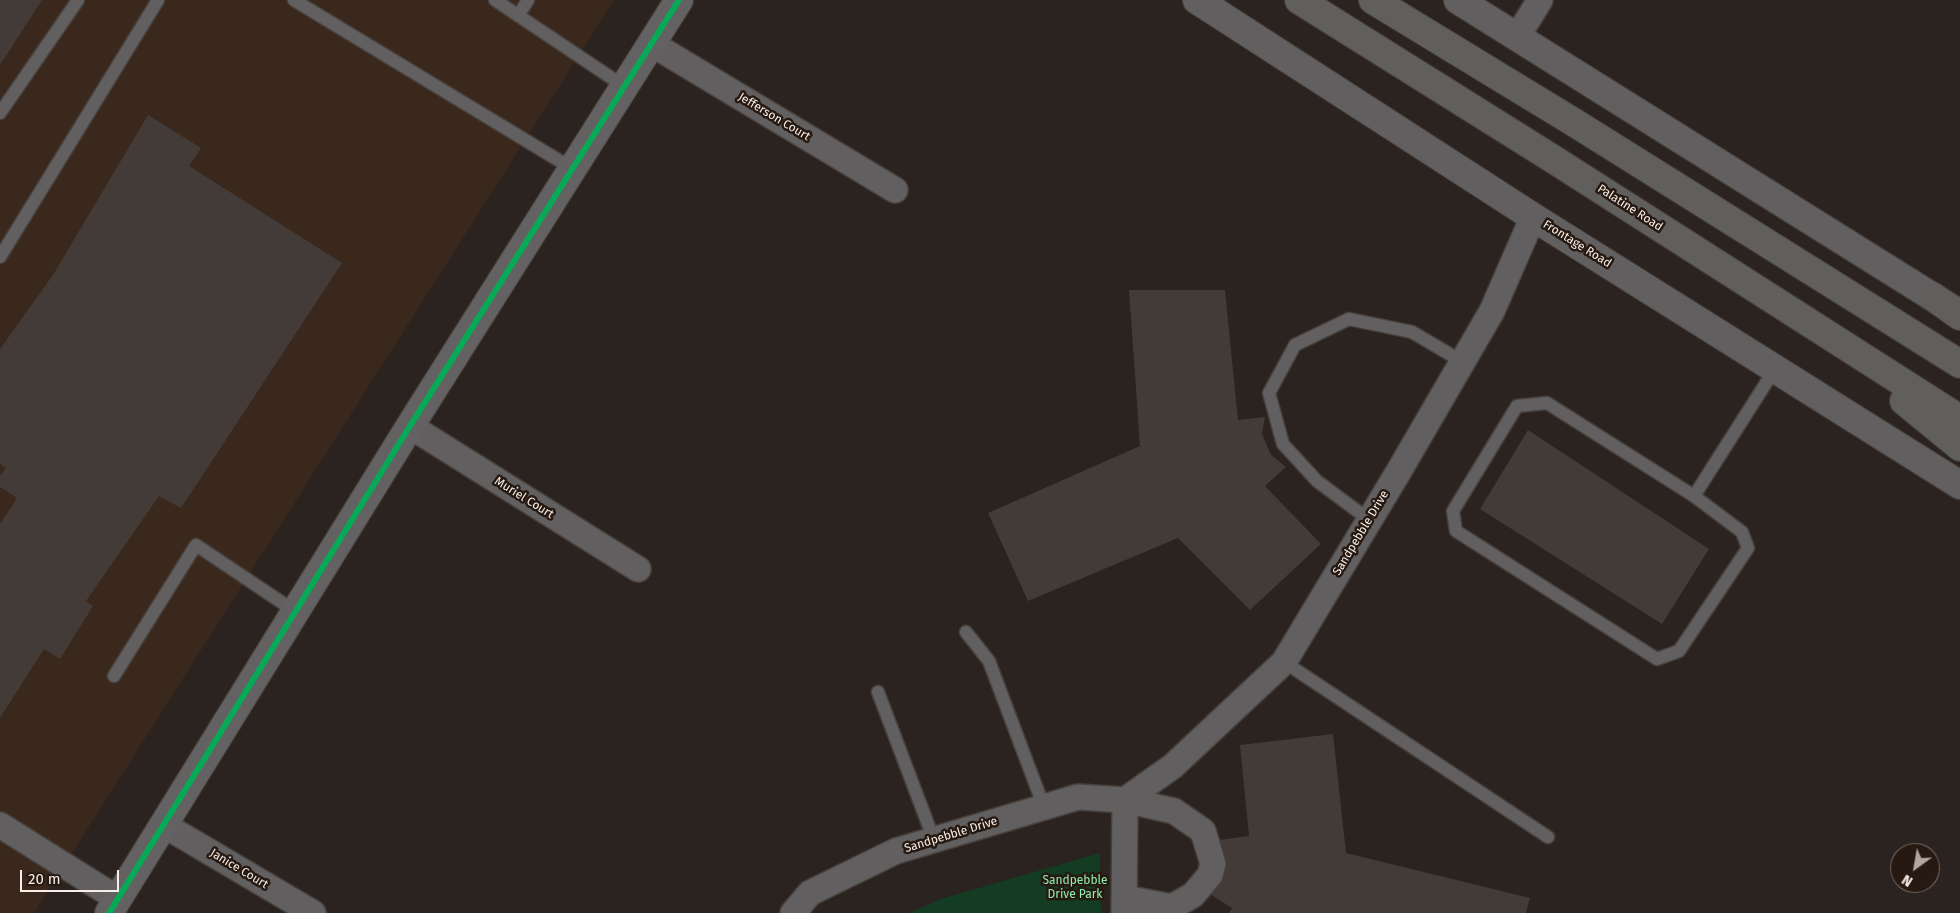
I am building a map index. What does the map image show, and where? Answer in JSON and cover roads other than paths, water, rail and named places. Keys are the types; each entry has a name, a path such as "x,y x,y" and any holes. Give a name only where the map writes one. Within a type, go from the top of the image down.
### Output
{"highway":[{"name":"Palatine Road","path":"1299,0 1553,159 1960,419"},
{"path":"1373,0 1575,123 1960,364"},
{"path":"1932,296 1960,315"},
{"path":"1816,328 1960,448"}],"main road":[{"path":"114,906 410,426 680,0"}],"street":[{"name":"Frontage Road","path":"1197,0 1533,217 1960,485"},
{"path":"1458,0 1932,296"},
{"path":"1517,37 1540,0"},
{"name":"Jefferson Court","path":"652,44 895,190"},
{"name":"Sandpebble Drive","path":"793,913 810,893 896,851 1078,797 1125,800 1173,766 1284,662 1368,519 1400,471 1492,311 1533,217"},
{"name":"Muriel Court","path":"410,426 638,569"},
{"path":"1125,800 1174,810 1203,831 1213,864 1210,875 1193,895 1172,907 1124,906 1125,800"},
{"path":"0,825 114,906"},
{"name":"Janice Court","path":"164,825 314,913"}],"lane":[{"path":"0,113 78,0"},
{"path":"0,257 158,0"},
{"path":"294,0 573,169"},
{"path":"495,0 625,87"},
{"path":"518,16 528,0"},
{"path":"1368,519 1317,481 1283,444 1269,393 1295,345 1349,319 1412,332 1463,362"},
{"path":"1694,496 1776,369"},
{"path":"1546,403 1694,496 1742,532 1748,548 1680,651 1657,659 1456,531 1454,511 1518,406 1546,403"},
{"path":"114,676 196,544 296,612"},
{"path":"966,632 989,661 1044,807"},
{"path":"1284,662 1548,837"},
{"path":"878,692 934,840"}],"park label":[{"name":"Sandpebble Drive Park","path":"1075,888"}]}
